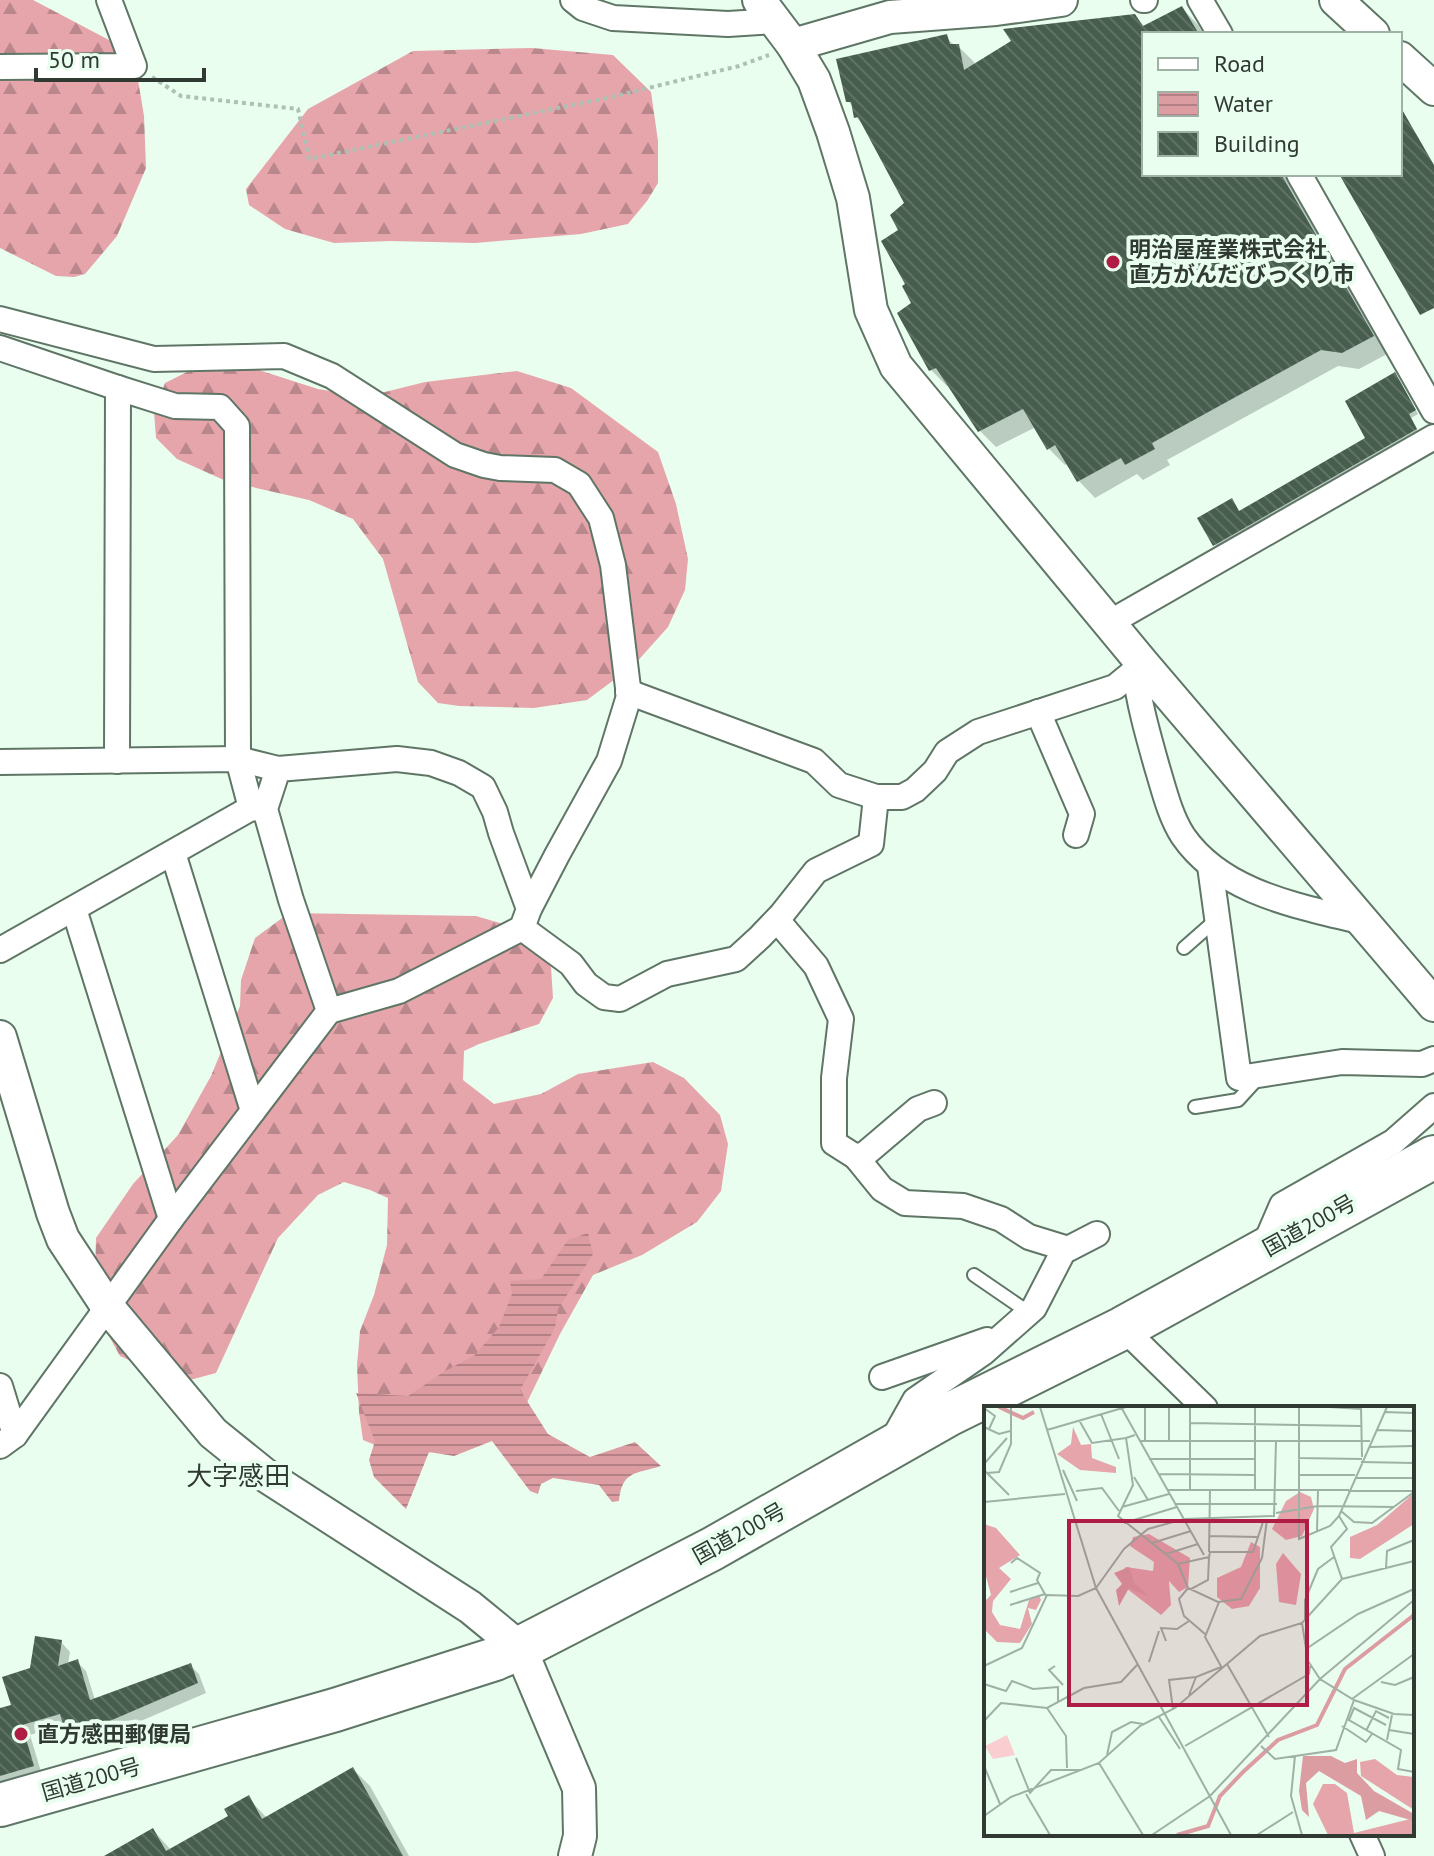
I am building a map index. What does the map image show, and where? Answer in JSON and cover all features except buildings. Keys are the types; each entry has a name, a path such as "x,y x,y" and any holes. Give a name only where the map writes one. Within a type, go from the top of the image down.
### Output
{"highway":[{"name":"国道200号","path":"0,1805 335,1710 495,1659 520,1648 712,1549 948,1415 1123,1328 1434,1157"}],"street":[{"path":"0,67 134,66 109,0"},
{"path":"573,0 583,8 613,18 728,24 890,17 994,4 1061,0"},
{"path":"1200,0 1219,32"},
{"path":"1336,0 1371,32"},
{"path":"776,22 814,80 833,132 853,198 871,310 896,366 1109,623 1139,667 1434,1005"},
{"path":"1402,60 1434,89"},
{"path":"1300,176 1434,411"},
{"path":"0,319 154,359 284,356 332,376 455,455 500,468 555,470 579,484 601,518 613,565 628,692 609,761 526,918 399,991 329,1011 8,1440"},
{"path":"0,348 175,406 220,407 237,426 238,759 329,1011"},
{"path":"117,761 118,388"},
{"path":"1109,623 1434,437"},
{"path":"628,692 814,761 839,785 876,797 902,797 915,790 935,771 947,752 978,732 1115,687 1139,667"},
{"path":"1139,667 1138,696 1166,799 1182,835 1210,866 1234,881 1286,903 1363,922"},
{"path":"1038,712 1082,814 1076,835"},
{"path":"0,762 238,759 278,769 397,759 431,763 459,773 483,787 495,812 526,918 586,984 604,997 620,999 667,974 736,959 777,920 816,871 871,844 876,797"},
{"path":"0,950 258,809 278,769"},
{"path":"173,853 253,1111"},
{"path":"1210,866 1239,1078 1342,1062 1422,1064 1434,1059"},
{"path":"74,909 171,1219"},
{"path":"777,920 816,966 841,1019 834,1078 834,1143 856,1157 882,1189 905,1203 963,1206 1001,1219 1029,1237 1068,1249 1097,1234"},
{"path":"0,1037 63,1239 107,1306 213,1433 265,1475 470,1607 520,1648 579,1788 580,1836 575,1856"},
{"path":"856,1157 865,1154 918,1109 934,1103"},
{"path":"1262,1251 1282,1205 1393,1142 1434,1106"},
{"path":"886,1451 915,1400 983,1353 1034,1308 1065,1248"},
{"path":"1123,1328 1203,1406"},
{"path":"882,1377 1004,1334"},
{"path":"0,1386 8,1440"},
{"path":"1363,1836 1372,1856"}],"lane":[{"path":"1184,948 1217,919"},
{"path":"1195,1107 1238,1100 1261,1074"},
{"path":"974,1275 1028,1312"}],"path":[{"path":"134,66 181,96 298,109 309,159 607,98 739,66 776,22"}],"green space":[{"path":"0,0 33,0 109,40 137,74 144,116 146,168 117,236 85,274 56,276 0,248"},
{"path":"532,48 613,55 651,92 658,141 658,183 628,224 581,234 475,243 334,243 285,229 249,205 246,189 308,109 413,51"},
{"path":"199,366 249,367 318,389 365,397 425,382 517,371 571,388 658,452 676,504 688,559 685,590 668,627 634,665 587,700 534,708 438,703 418,682 383,559 353,519 309,500 226,481 177,459 156,438 154,412 165,383"},
{"path":"289,913 476,916 513,927 551,967 553,998 539,1024 464,1051 463,1080 494,1104 541,1094 578,1074 653,1062 684,1078 720,1115 728,1144 721,1191 697,1222 642,1255 593,1275 520,1417 462,1447 420,1454 397,1454 363,1440 357,1365 360,1331 374,1295 387,1245 388,1198 370,1190 344,1182 318,1195 278,1238 216,1373 190,1380 159,1374 120,1356 105,1329 95,1277 96,1238 133,1184 178,1135 211,1076 240,1006 241,980 255,938"}],"water":[{"path":"588,1233 593,1254 558,1309 555,1328 520,1390 548,1434 590,1457 635,1442 661,1466 631,1475 623,1484 619,1501 612,1502 599,1485 553,1478 541,1484 538,1494 530,1491 492,1441 454,1456 429,1452 406,1509 374,1477 369,1460 375,1441 356,1393 408,1396 475,1355 499,1327 512,1294 510,1281 541,1279 568,1240"}],"place":[{"name":"明治屋産業株式会社 直方がんだ びっくり市","path":"1113,262"},
{"name":"直方感田郵便局","path":"21,1734"}],"district":[{"name":"大字感田","path":"238,1476"}]}
